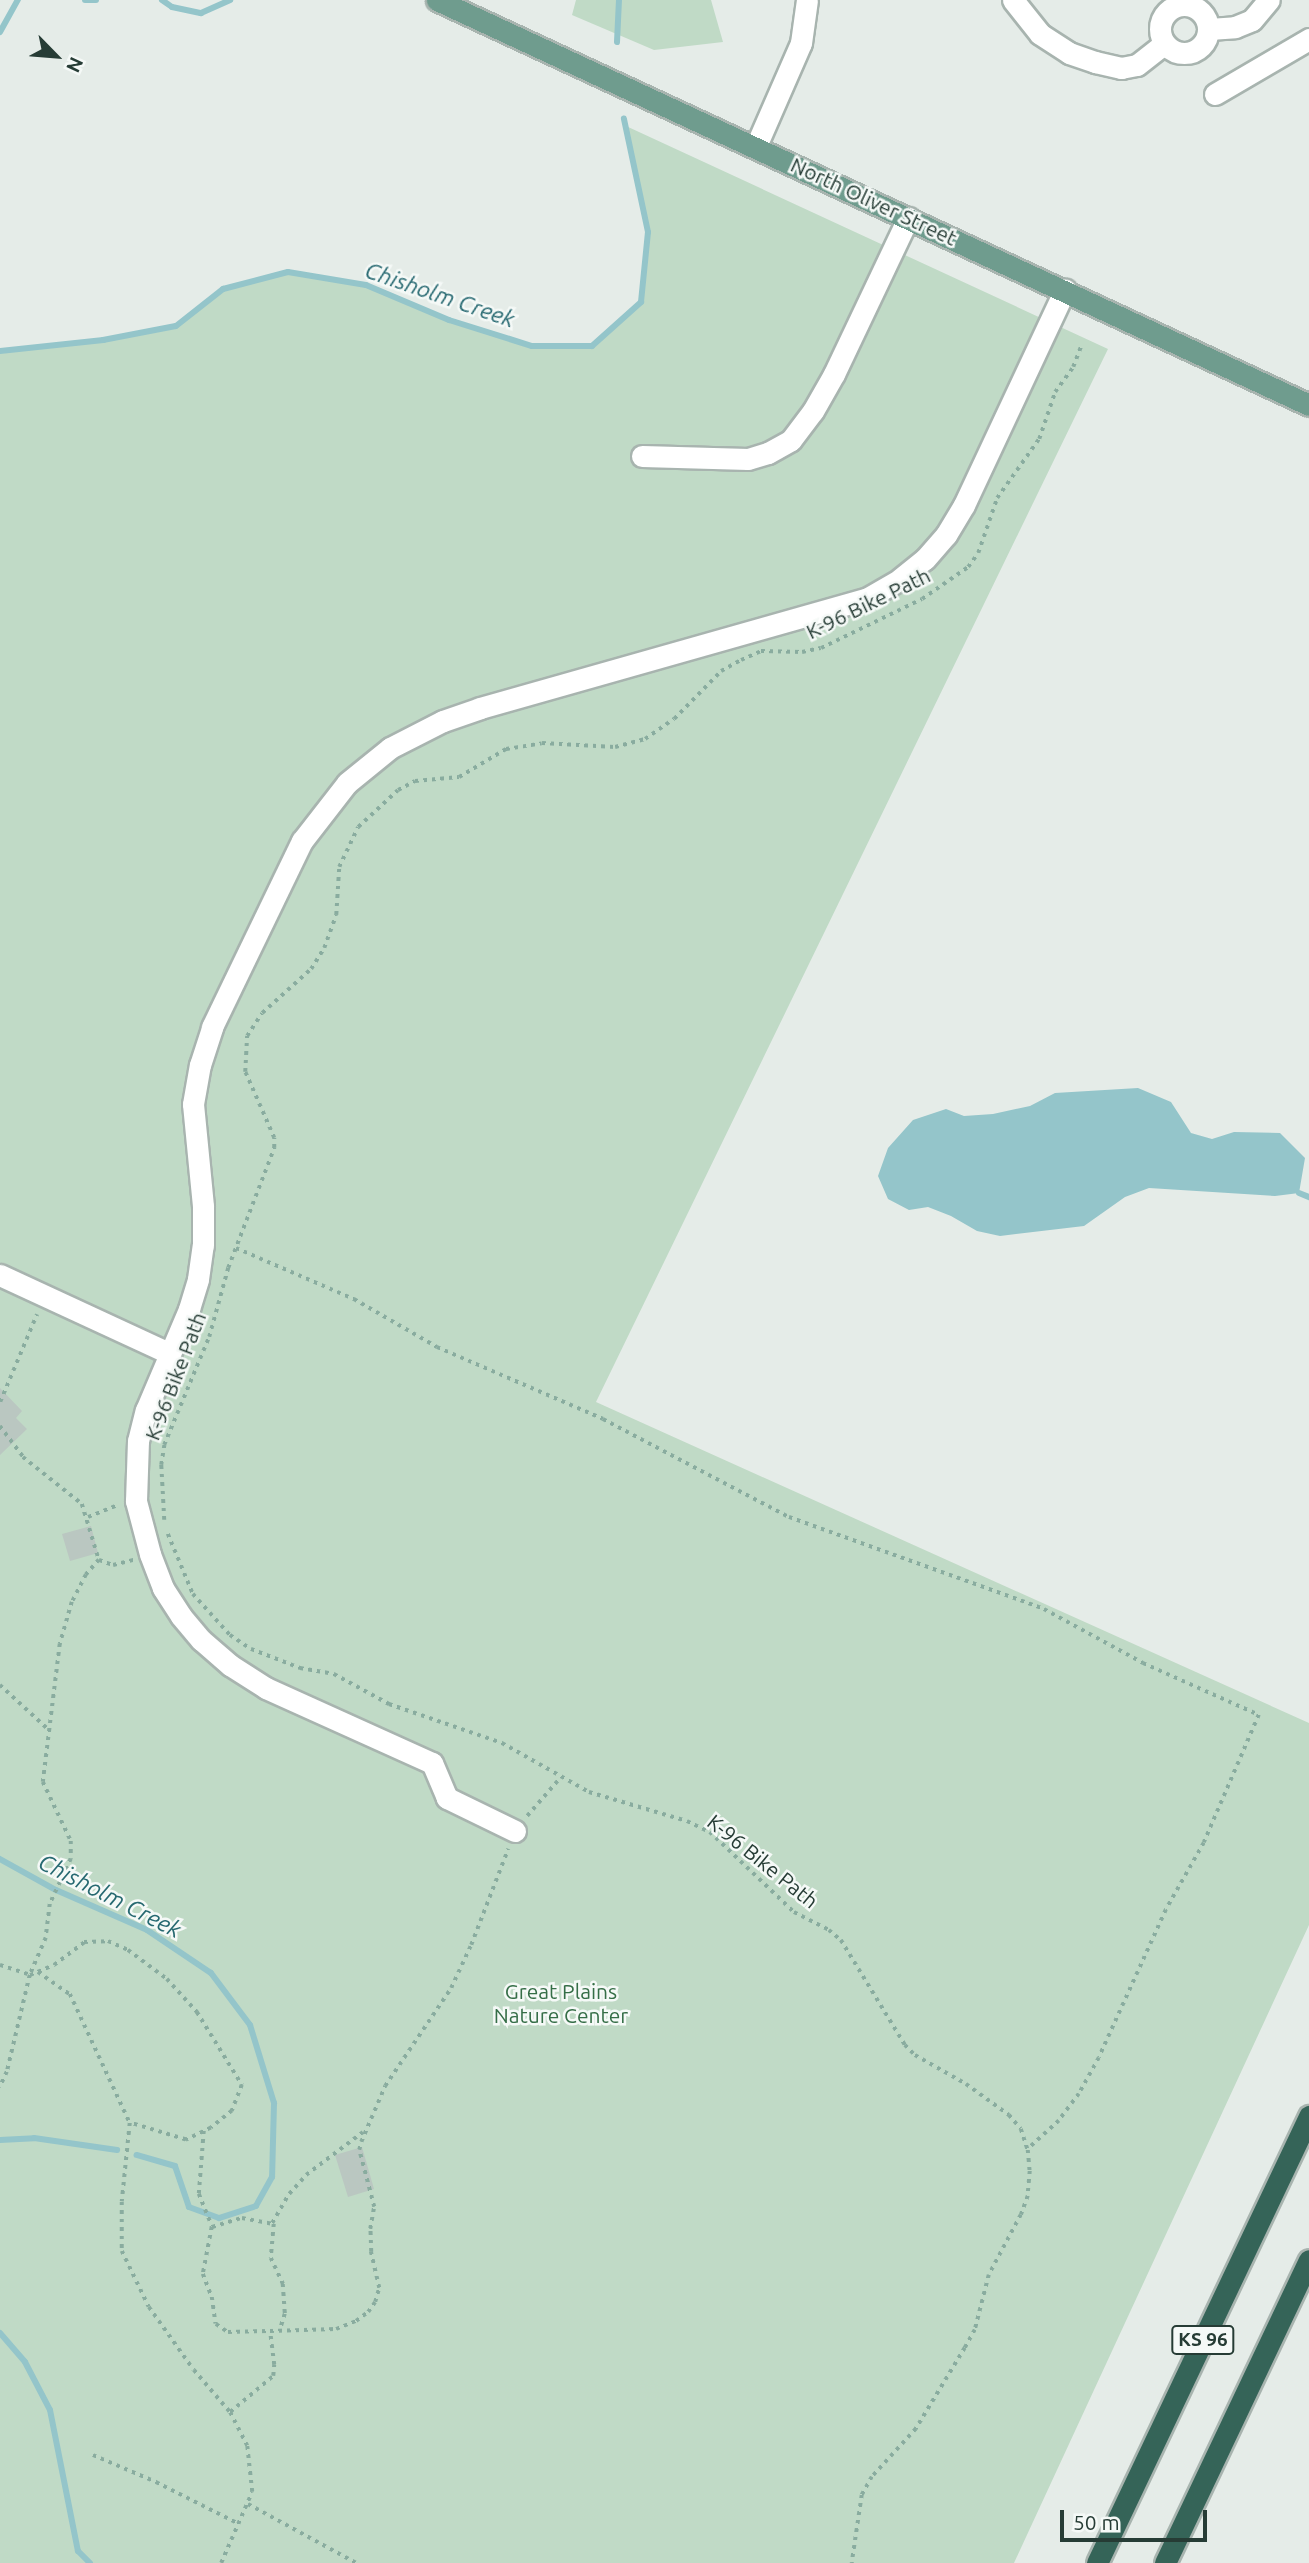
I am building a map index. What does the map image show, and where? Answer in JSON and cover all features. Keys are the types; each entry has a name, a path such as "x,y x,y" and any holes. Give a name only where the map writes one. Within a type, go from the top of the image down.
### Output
{"highway":[{"name":"KS 96","path":"1097,2563 1309,2116"},
{"name":"KS 96","path":"1165,2563 1309,2260"}],"main road":[{"name":"North Oliver Street","path":"437,0 1065,289 1309,405"}],"street":[{"path":"756,146 801,43 807,0"},
{"path":"1013,0 1040,34 1069,53 1094,62 1121,68 1137,65 1164,44"},
{"path":"1209,29 1235,27 1252,20 1269,0"},
{"path":"1175,5 1191,5 1205,15 1209,29 1206,41 1196,51 1181,54 1164,44 1159,30 1163,15 1175,5"},
{"path":"1215,94 1309,39"},
{"path":"642,456 748,458 768,453 791,440 814,411 852,340 908,218"},
{"path":"515,1831 447,1798 432,1763 266,1688 230,1665 201,1640 163,1588 149,1554 136,1501 138,1441 146,1410 189,1309 198,1279 203,1245 193,1104 200,1065 212,1027 302,841 321,812 347,783 390,748 443,721 866,599 900,579 925,559 946,535 964,505 1065,289"},
{"path":"0,1275 169,1353"}],"path":[{"name":"K-96 Bike Path","path":"852,2563 862,2495 872,2477 916,2429 975,2330 989,2275 1028,2196 1028,2150 1021,2129 1009,2115 966,2084 929,2065 905,2045 841,1940 829,1930 794,1912 710,1832 687,1821 589,1792 502,1744 389,1704 334,1674 300,1668 251,1649 230,1635 194,1594 171,1545 163,1519 161,1465 171,1424 213,1326 236,1248 274,1148 274,1138 245,1072 247,1036 262,1013 311,969 324,947 336,915 339,867 358,827 398,790 415,781 460,776 506,749 542,743 615,747 645,739 674,719 721,671 741,660 761,651 802,652 821,648 922,598 953,578 968,567 978,553 997,498 1030,456 1039,439 1055,392 1073,367 1081,346"},
{"path":"236,1248 354,1299 437,1347 603,1419 789,1517 1044,1609 1143,1663 1259,1715 1204,1843 1166,1910 1099,2058 1079,2094 1059,2121 1028,2150"},
{"path":"0,1402 20,1346 45,1296"},
{"path":"0,1426 23,1457 82,1504 99,1560 86,1575 72,1602 58,1656 43,1782 71,1841 71,1859 50,1904 46,1938 30,1975 7,2071 0,2087"},
{"path":"88,1517 107,1508 136,1501"},
{"path":"0,1685 49,1730"},
{"path":"204,2131 199,2193 212,2227 203,2274 212,2297 216,2324 228,2332 336,2329 356,2321 368,2312 375,2302 379,2288 371,2252 374,2207 359,2150 365,2131 385,2085 451,1988 471,1945 515,1831 561,1778"},
{"path":"0,1965 30,1975 54,1965 84,1942 108,1941 128,1950 167,1979 197,2012 242,2085 232,2111 186,2140 130,2123"},
{"path":"38,1972 70,1994 130,2123 122,2202 122,2251 149,2307 194,2370 230,2412 247,2446 252,2492 221,2563"},
{"path":"280,2330 285,2314 283,2284 271,2258 272,2223 289,2194 306,2175 365,2131"},
{"path":"212,2227 242,2218 272,2223"},
{"path":"230,2412 272,2376 274,2365 270,2331"},
{"path":"93,2455 237,2523"},
{"path":"248,2504 356,2563"}],"green space":[{"path":"576,0 711,0 723,42 654,50 572,15"},
{"name":"Great Plains Nature Center","path":"626,126 1108,349 596,1402 1309,1723 1309,1925 1014,2563 0,2563 0,351 103,340 176,326 223,289 288,272 366,285 449,320 532,346 592,346 641,302 648,232"}],"water":[{"path":"1138,1088 1171,1102 1191,1133 1212,1139 1234,1132 1280,1133 1305,1158 1299,1193 1275,1196 1149,1188 1125,1197 1084,1226 1000,1236 977,1231 928,1207 909,1210 888,1199 878,1176 888,1148 913,1120 946,1109 964,1116 993,1114 1030,1106 1055,1093"}],"building":[{"path":"0,1388 22,1411 16,1418 27,1429 0,1455"},
{"path":"91,1526 98,1553 70,1561 62,1534"},
{"path":"362,2147 374,2189 348,2197 335,2155"}],"waterway":[{"path":"0,32 18,0"},
{"path":"85,0 96,0"},
{"path":"162,0 172,7 201,13 230,0"},
{"name":"Chisholm Creek","path":"617,42 619,0"},
{"name":"Chisholm Creek","path":"0,351 103,340 176,326 223,289 288,272 366,285 449,320 532,346 592,346 641,302 648,232 624,119"},
{"path":"1299,1193 1309,1197"},
{"name":"Chisholm Creek","path":"0,1859 56,1890 147,1930 211,1973 250,2025 274,2103 272,2177 256,2206 219,2218 189,2207 175,2166 137,2155"},
{"name":"Chisholm Creek","path":"0,2140 34,2138 117,2150"},
{"name":"Chisholm Creek","path":"0,2333 25,2362 50,2410 78,2551 90,2563"}]}
